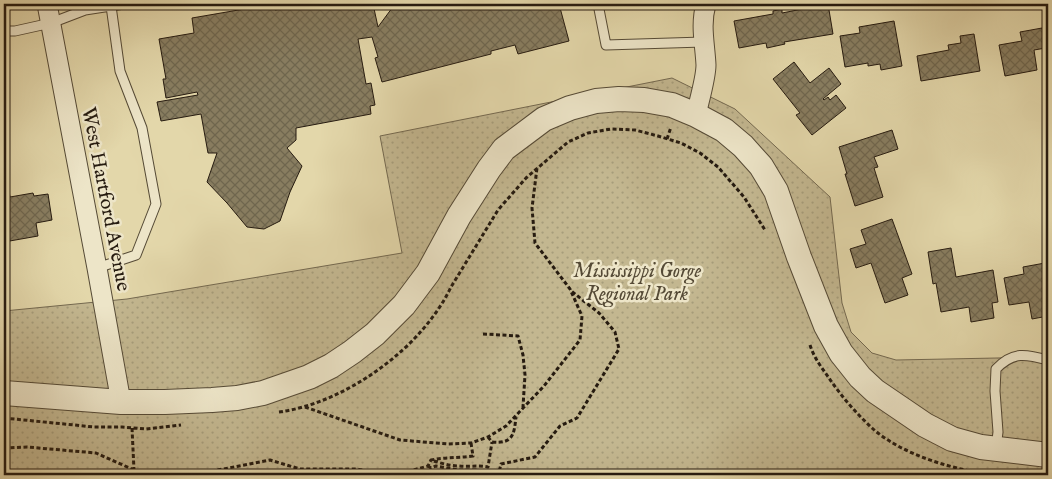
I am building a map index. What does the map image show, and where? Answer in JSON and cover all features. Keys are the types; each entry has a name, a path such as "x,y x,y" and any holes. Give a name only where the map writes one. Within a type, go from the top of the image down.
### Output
{"street":[{"name":"West Hartford Avenue","path":"48,4 121,402"},
{"path":"696,115 706,68 702,28 706,4"},
{"path":"5,391 121,402 212,400 263,393 331,366 376,334 404,305 428,273 459,216 496,158 504,149 544,119 570,108 596,101 619,99 644,100 672,106 696,115 724,130 743,146 761,166 776,191 826,326 841,353 860,377 875,391 925,425 952,439 981,446 1048,455"}],"lane":[{"path":"4,31 15,31 51,23 84,7 124,4"},
{"path":"598,4 606,45 703,42"},
{"path":"97,268 136,255 156,204 142,128 120,71 111,6"},
{"path":"996,448 998,432 995,392 996,369 1004,361 1018,355 1034,356 1048,360"}],"path":[{"path":"272,413 305,407 335,395 358,383 396,356 424,328 446,299 451,287 498,210 537,168 568,142 588,133 611,129 634,130 681,143 700,153 718,167 744,197 768,235"},
{"path":"495,475 499,472 501,464 535,457 560,426 577,418 619,348 615,332 610,325 599,313 570,289 535,243 532,208 537,168"},
{"path":"305,407 400,440 448,444 471,443 488,437 506,426 516,416 544,386 580,340 582,316 570,289"},
{"path":"483,334 518,336 523,355 525,375 523,408"},
{"path":"810,345 813,354"},
{"path":"488,437 492,442 501,443 509,440 514,432 516,416"},
{"path":"4,418 146,429 187,424"},
{"path":"132,428 134,470"},
{"path":"431,460 460,466 479,465 488,467 492,442"},
{"path":"431,460 473,456 471,443"},
{"path":"4,448 27,447 96,453 134,470 154,475"},
{"path":"192,475 270,460 300,469 356,469 393,475 428,466 431,468 436,466 458,470 476,470 481,475"},
{"path":"428,466 431,460"}],"green space":[{"name":"Mississippi Gorge Regional Park","path":"672,78 735,109 830,197 842,303 851,332 872,353 896,360 1048,357 1048,475 4,475 4,311 127,299 402,253 380,136"}],"building":[{"path":"249,4 273,4 275,10 311,4 373,4 378,27 395,4 559,4 569,41 518,54 515,45 491,51 491,54 382,82 375,58 378,57 372,37 358,39 366,84 371,83 375,105 370,106 371,114 296,128 296,140 287,148 302,166 280,221 264,229 247,227 207,182 217,153 208,153 201,114 161,121 157,102 198,95 197,92 166,98 163,79 166,79 159,39 194,33 192,18 250,8"},
{"path":"828,4 833,34 784,42 785,44 767,48 766,43 739,48 734,21 773,14 773,11 782,9 782,13"},
{"path":"894,21 902,66 881,70 880,64 868,66 868,63 845,67 840,36 860,33 859,27"},
{"path":"1042,28 1046,48 1034,50 1037,70 1005,76 999,45 1022,41 1020,32"},
{"path":"974,34 980,71 921,81 917,56 949,50 948,45 961,43 960,36"},
{"path":"794,62 810,83 829,68 841,84 823,99 828,97 830,100 836,95 846,108 812,135 796,115 800,113 773,79"},
{"path":"892,130 898,149 874,157 878,167 874,168 883,197 855,206 839,147"},
{"path":"7,180 10,197 33,193 34,196 48,194 52,220 36,223 38,236 4,242 4,181"},
{"path":"892,219 912,274 902,278 908,295 885,303 871,263 856,268 850,249 866,244 861,230"},
{"path":"951,248 956,277 993,270 998,302 992,303 994,318 971,322 969,307 941,312 936,283 933,284 928,252"},
{"path":"1045,263 1048,283 1048,316 1032,319 1029,302 1009,305 1004,278 1024,274 1023,267"}]}
